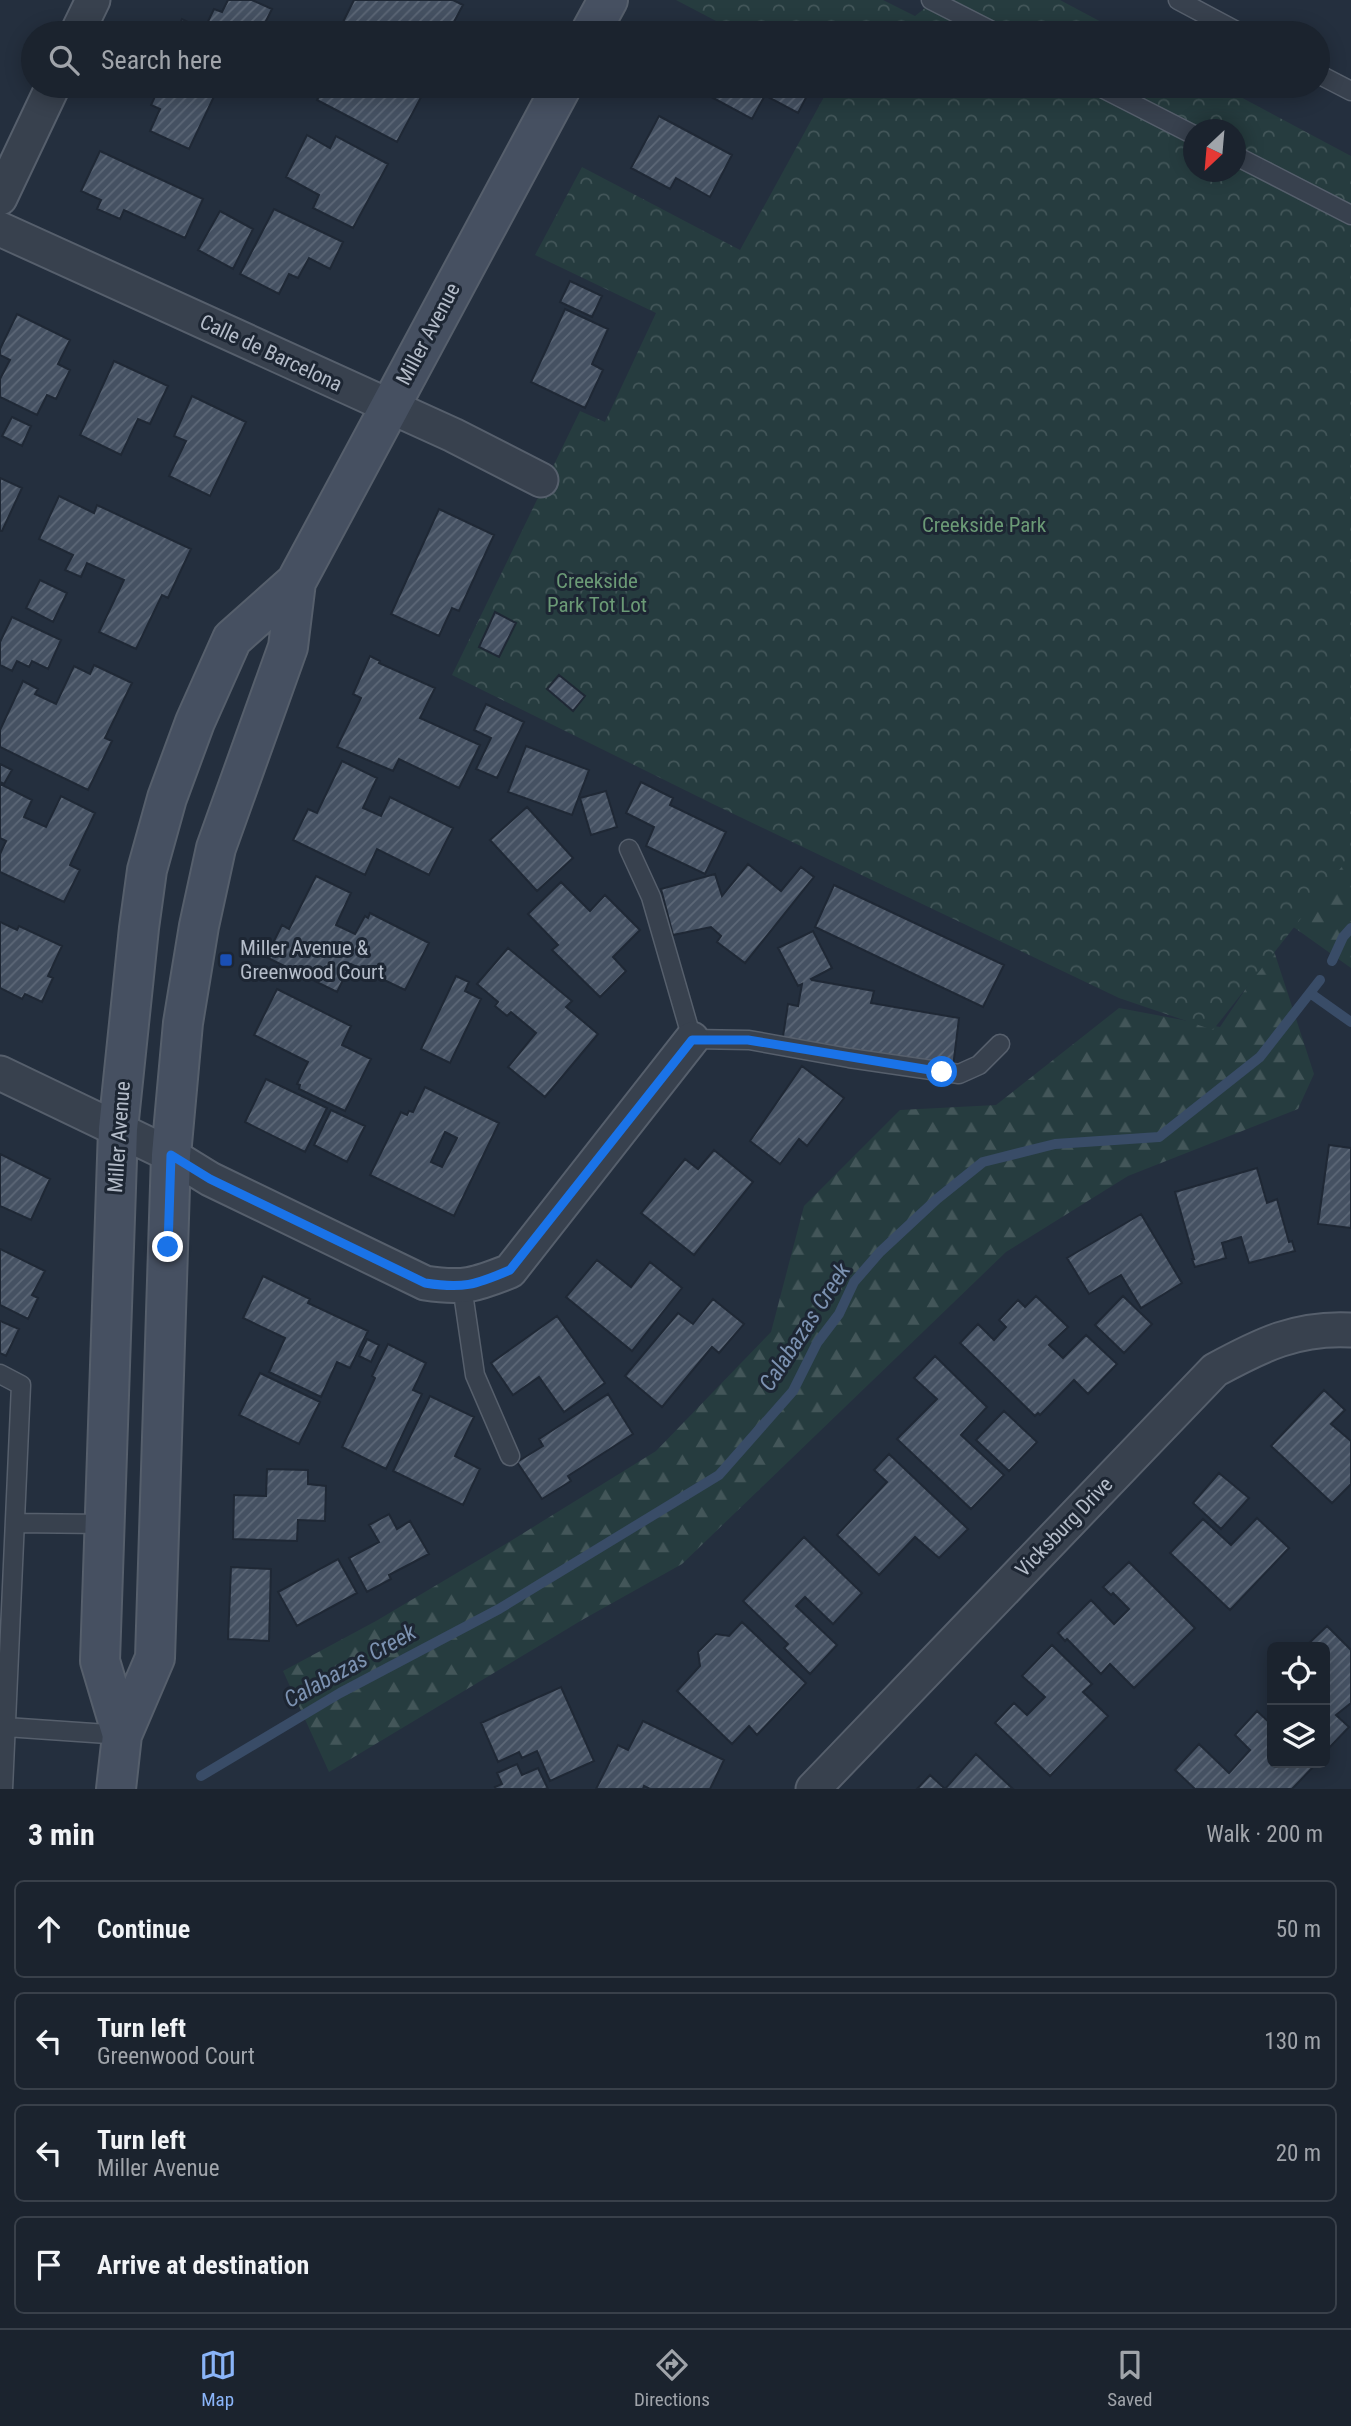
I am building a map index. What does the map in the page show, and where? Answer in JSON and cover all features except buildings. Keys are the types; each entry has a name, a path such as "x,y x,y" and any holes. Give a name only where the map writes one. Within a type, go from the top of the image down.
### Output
{"main road":[{"path":"597,21 608,0"},
{"name":"Miller Avenue","path":"121,1735 100,1661 104,1524 118,1129 147,870 167,798 195,722 232,639 296,582 556,98"},
{"name":"Miller Avenue","path":"116,1789 121,1735 155,1658 171,1155 181,1036 199,926 216,848 288,647 296,582"}],"street":[{"path":"83,21 93,0"},
{"path":"0,198 47,98"},
{"name":"Calle de Barcelona","path":"0,229 453,435 541,480"},
{"path":"0,1073 171,1155 210,1179 425,1283 451,1287 475,1285 510,1270 692,1040"},
{"name":"Vicksburg Drive","path":"813,1789 1215,1370 1280,1338 1328,1329 1351,1329"}],"lane":[{"path":"930,0 972,21"},
{"path":"1178,0 1217,21"},
{"path":"1330,80 1351,91"},
{"path":"1122,98 1183,129"},
{"path":"1246,161 1351,215"},
{"path":"629,849 651,897 692,1040 748,1040 959,1074 979,1065 1000,1044"},
{"path":"462,1286 475,1375 510,1456"},
{"path":"0,1374 21,1385 3,1789"},
{"path":"15,1523 104,1524"},
{"path":"6,1727 121,1735"}],"green space":[{"path":"676,0 883,0 915,16 935,0 1060,0 1099,21 716,21"},
{"name":"Creekside Park","path":"823,98 1242,98 1351,156 1351,855 1213,1030 1119,998 715,805 452,675 580,411 605,422 656,313 535,255 582,167 740,250"},
{"path":"1351,803 1351,968 1285,921"},
{"path":"1273,948 1314,1074 1298,1109 1128,1176 1006,1252 682,1564 582,1620 329,1772 283,1671 376,1621 656,1451 771,1332 804,1206 900,1110 996,1105 1119,1008 1220,1027"}],"waterway":[{"name":"Calabazas Creek","path":"1332,961 1343,937 1351,928"},
{"name":"Calabazas Creek","path":"201,1776 340,1693 499,1609 719,1475 793,1391 817,1343 839,1314 854,1282 880,1252 937,1199 983,1162 1055,1144 1159,1137 1260,1057 1320,980"},
{"path":"1310,993 1351,1022"}],"place":[{"name":"Miller Avenue & Greenwood Court","path":"226,960"}],"route":[{"path":"168,1247 171,1155 210,1179 425,1283 451,1287 475,1285 510,1270 692,1040 748,1040 942,1072"}],"park label":[{"name":"Creekside Park Tot Lot","path":"597,593"}]}
